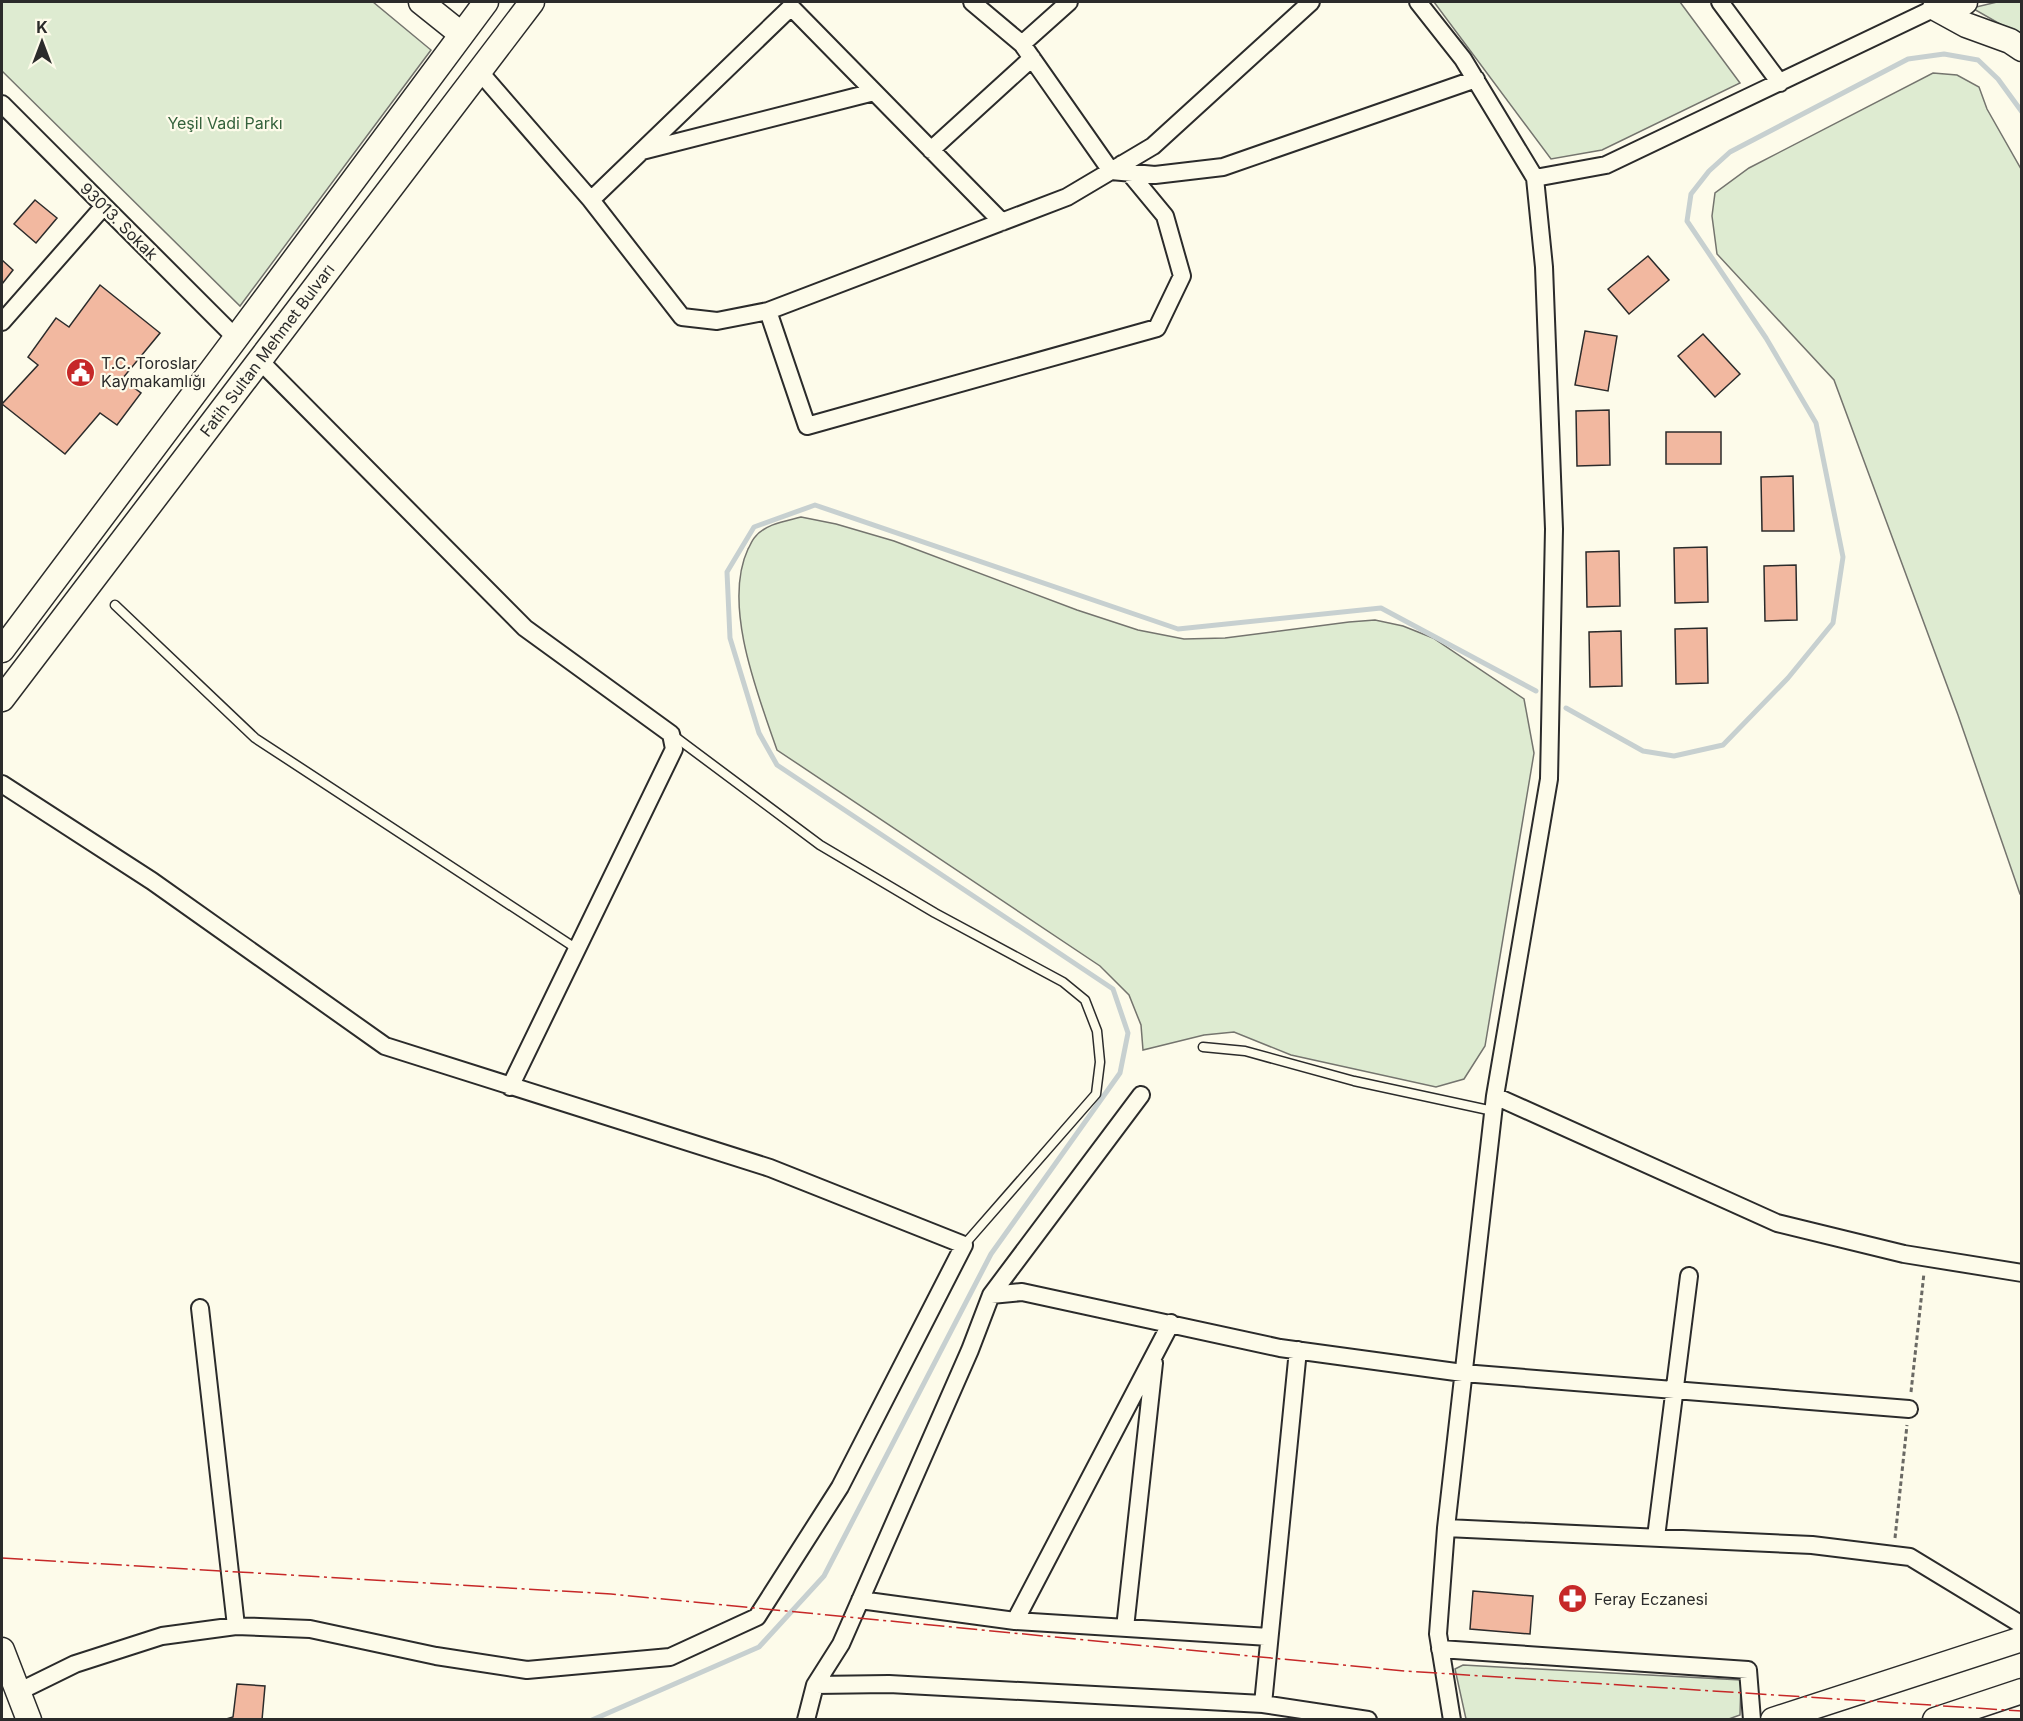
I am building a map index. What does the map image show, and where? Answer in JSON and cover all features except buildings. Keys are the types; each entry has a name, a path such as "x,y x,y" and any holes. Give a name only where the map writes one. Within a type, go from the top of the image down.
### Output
{"street":[{"path":"421,2 461,34"},
{"name":"Fatih Sultan Mehmet Bulvarı","path":"2,650 486,2"},
{"name":"Fatih Sultan Mehmet Bulvarı","path":"2,699 532,2"},
{"path":"768,311 807,426 1157,328 1182,276 1165,216 1121,169 1022,44 972,2"},
{"path":"1022,44 1069,2"},
{"path":"479,71 591,200 682,317 717,321 768,311 1067,197 1121,169 1153,146 1311,2"},
{"path":"1418,2 1463,59 1535,178 1544,267 1554,529 1549,779 1494,1103 1446,1528 1438,1634 1452,1719"},
{"path":"1720,2 1780,83"},
{"path":"1535,178 1606,165 1780,83 1935,5 1965,2"},
{"path":"591,200 787,4 1002,222"},
{"path":"1935,5 1965,25 2010,41 2022,50"},
{"path":"931,150 1032,58"},
{"path":"1121,169 1155,175 1224,167 1476,80"},
{"path":"641,152 874,92"},
{"name":"93013. Sokak","path":"2,104 236,338"},
{"path":"2,322 104,206"},
{"path":"259,360 525,628 671,734 674,750 510,1087"},
{"path":"2,784 152,881 385,1046 770,1168 964,1245 840,1486 757,1617 670,1657 527,1670 436,1656 310,1629 236,1626 162,1636 75,1664 18,1692"},
{"path":"806,1719 815,1685 841,1644 970,1350 991,1295 1141,1095"},
{"path":"1494,1103 1777,1222 1904,1254 2022,1273"},
{"path":"1656,1537 1689,1276"},
{"path":"991,1295 1022,1292 1298,1350 1463,1373 1909,1409"},
{"path":"200,1308 236,1626"},
{"path":"1015,1621 1171,1323"},
{"path":"1263,1704 1298,1350"},
{"path":"1125,1628 1155,1354"},
{"path":"1446,1528 1812,1545 1910,1557 2022,1625"},
{"path":"860,1600 1015,1621 1269,1637"},
{"path":"1773,1719 2022,1639"},
{"path":"1440,1649 1748,1670 1752,1719"},
{"path":"2,1650 29,1719"},
{"path":"815,1685 889,1684 1263,1704 1368,1719"},
{"path":"1935,1719 2022,1691"}],"lane":[{"path":"115,605 255,738 577,949"},
{"path":"671,734 820,845 935,913 1063,982 1085,1000 1097,1031 1100,1062 1096,1094 964,1245"},
{"path":"1203,1047 1245,1051 1354,1081 1494,1103"}],"green space":[{"name":"Yeşil Vadi Parkı","path":"2,2 373,2 431,50 240,306 2,71"},
{"path":"1434,2 1680,2 1740,83 1602,150 1551,159"},
{"path":"1997,2 2021,2 2021,36 1972,8"},
{"path":"1933,73 1957,75 1979,87 1987,109 2021,169 2021,894 1958,715 1834,380 1717,254 1712,216 1715,193 1749,168"},
{"path":"801,517 836,524 894,541 1077,610 1138,630 1184,639 1225,638 1375,620 1403,626 1433,638 1524,699 1534,753 1485,1046 1464,1079 1436,1087 1291,1055 1234,1032 1204,1035 1143,1050 1141,1025 1129,995 1100,966 777,750 746,650 739,596 741,571 748,549 759,533 776,524"},
{"path":"1463,1665 1741,1680 1740,1715 1726,1720 1466,1719 1455,1669"}],"waterway":[{"path":"1566,708 1643,751 1674,756 1723,745 1788,678 1833,623 1843,557 1816,423 1766,338 1687,221 1691,194 1709,171 1730,152 1908,59 1944,54 1978,60 1998,79 2022,112"},
{"path":"592,1720 759,1647 824,1576 991,1254 1120,1073 1128,1033 1113,989 777,765 759,733 730,638 727,572 754,527 815,505 1178,629 1381,608 1536,691"}],"power":[{"path":"2,1558 611,1594 1405,1671 2022,1711"}],"place":[{"name":"T.C. Toroslar Kaymakamlığı","path":"80,372"},
{"name":"Feray Eczanesi","path":"1573,1599"}]}
